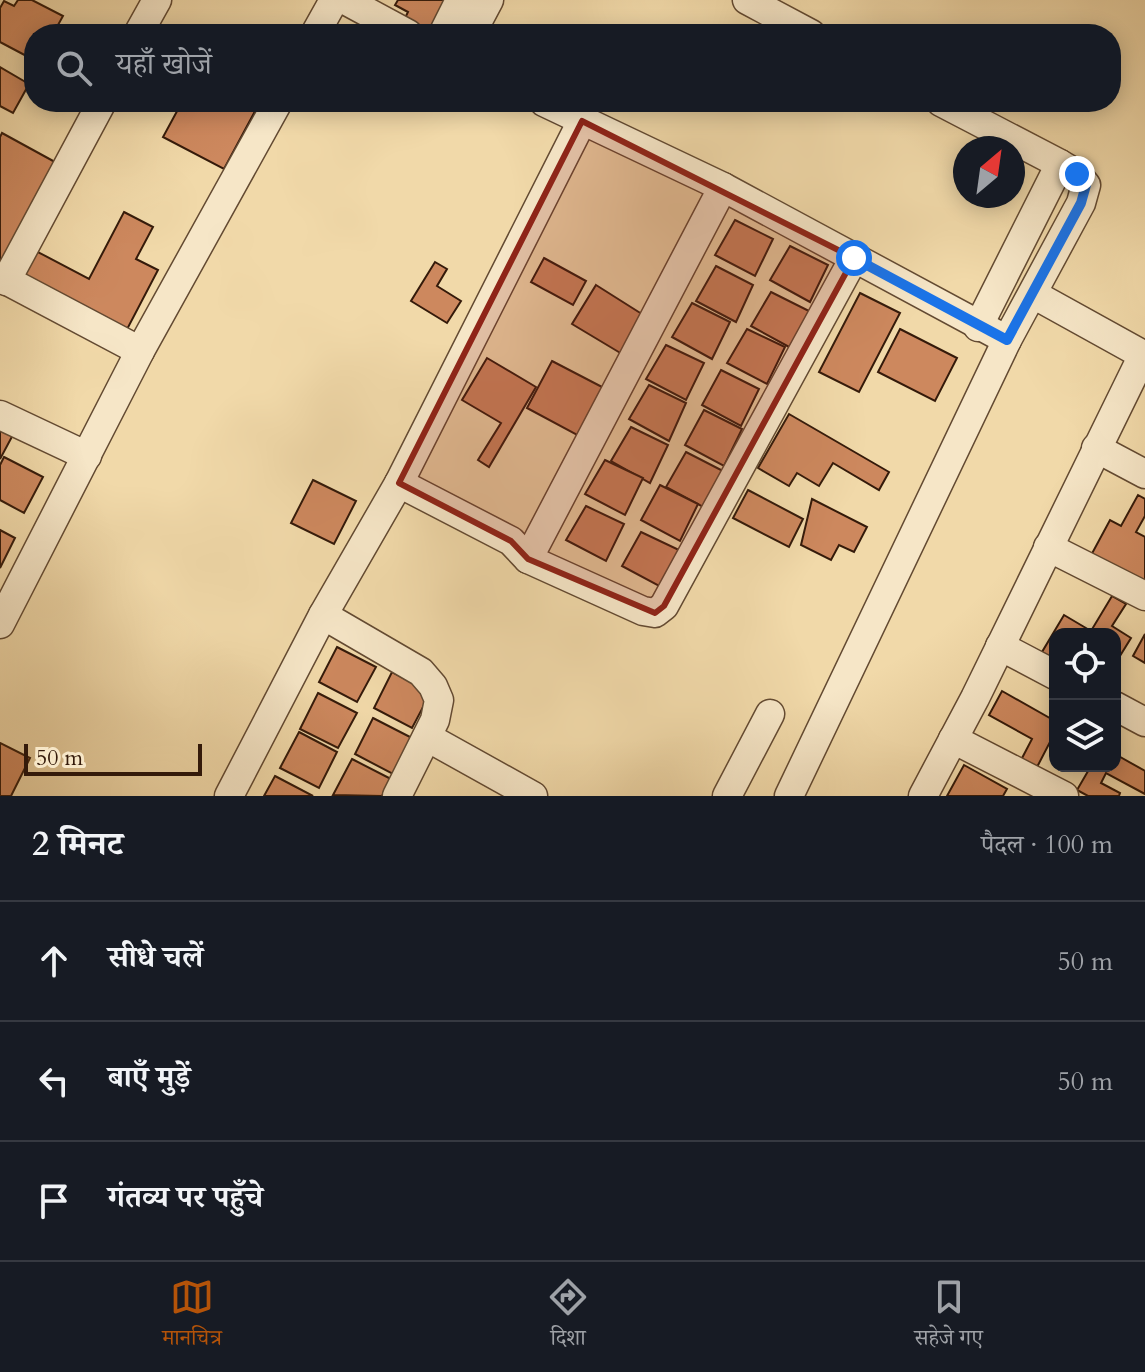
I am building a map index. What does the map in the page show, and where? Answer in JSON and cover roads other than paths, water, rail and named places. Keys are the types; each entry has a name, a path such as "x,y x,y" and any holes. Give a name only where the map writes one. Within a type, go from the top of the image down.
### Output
{"street":[{"path":"144,24 157,0"},
{"path":"321,24 334,0"},
{"path":"345,0 389,24"},
{"path":"448,24 460,0"},
{"path":"476,24 489,0"},
{"path":"747,0 792,24"},
{"path":"96,112 3,279 140,351"},
{"path":"0,624 140,351 272,112"},
{"path":"564,112 723,187 1007,340"},
{"path":"789,796 1007,340 1081,203 1086,185 1077,174 1060,164 960,112"},
{"path":"229,796 323,615 399,483 582,121"},
{"path":"978,327 1060,164"},
{"path":"528,559 723,187"},
{"path":"399,483 511,541 528,559 643,611 655,613 664,606 854,258"},
{"path":"923,796 1144,356 1033,294"},
{"path":"0,415 87,456"},
{"path":"1096,448 1145,474"},
{"path":"1048,547 1145,596"},
{"path":"323,615 421,672 433,686 439,700 435,720 397,796"},
{"path":"1000,646 1049,672"},
{"path":"1121,709 1145,722"},
{"path":"727,796 770,714"},
{"path":"427,737 533,796"},
{"path":"953,739 1064,796"}]}
